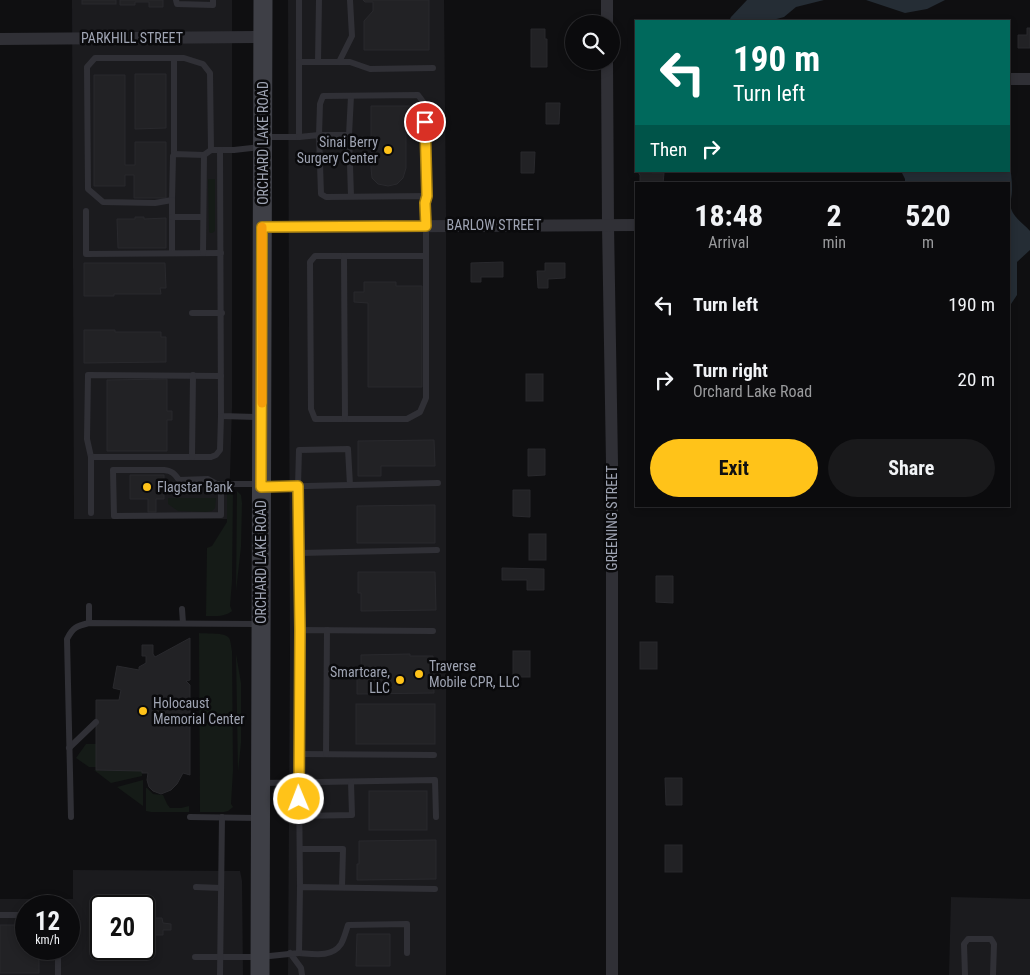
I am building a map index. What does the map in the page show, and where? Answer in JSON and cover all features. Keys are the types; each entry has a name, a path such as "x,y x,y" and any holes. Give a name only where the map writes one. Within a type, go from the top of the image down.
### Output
{"main road":[{"name":"ORCHARD LAKE ROAD","path":"260,966 263,0"}],"street":[{"path":"607,0 607,15"},
{"name":"PARKHILL STREET","path":"0,39 263,37"},
{"name":"GREENING STREET","path":"607,70 612,463 612,975"},
{"path":"1010,79 1030,79"},
{"name":"BARLOW STREET","path":"262,227 635,225"}],"lane":[{"path":"176,0 176,4 213,5 213,0"},
{"path":"299,0 299,137"},
{"path":"318,62 319,0"},
{"path":"339,62 352,36 350,0"},
{"path":"172,200 155,203 103,202 88,189 87,67 95,58 184,58 203,64 210,73 211,150"},
{"path":"172,253 174,58"},
{"path":"299,62 350,62 370,69 433,68"},
{"path":"426,256 314,256 310,262 311,409 315,419 407,419 420,412 426,398 426,256 426,226 425,203 427,196 424,103 418,95 323,96 320,104 319,135 321,194 326,197 427,196"},
{"path":"351,96 352,196"},
{"path":"174,154 204,155 211,150 299,137 350,135"},
{"path":"91,457 211,457 220,450 222,313 220,150"},
{"path":"204,155 204,253"},
{"path":"86,211 86,254 221,253"},
{"path":"172,217 204,217"},
{"path":"344,256 345,419"},
{"path":"192,313 222,313"},
{"path":"91,513 91,457 87,439 88,374 221,376"},
{"path":"192,457 193,375"},
{"path":"221,416 262,417"},
{"path":"299,953 299,450 348,449 350,485"},
{"path":"221,484 221,515 114,516 113,470 170,471 179,480 208,479 217,484 221,484 261,486 438,483"},
{"path":"300,552 437,550"},
{"path":"89,606 89,623"},
{"path":"182,609 182,624"},
{"path":"71,817 67,639 71,630 89,623 261,624"},
{"path":"300,630 433,631"},
{"path":"326,754 327,630"},
{"path":"69,748 96,722"},
{"path":"299,754 434,755"},
{"path":"260,784 435,780 436,817"},
{"path":"299,816 352,815 351,782"},
{"path":"190,817 260,818"},
{"path":"220,975 222,817"},
{"path":"300,849 343,850 342,887"},
{"path":"300,887 435,889"},
{"path":"196,888 221,888"},
{"path":"0,915 15,915"},
{"path":"195,957 220,957 260,966 290,953 320,954 335,951 342,943 348,925 408,924 408,953"},
{"path":"964,975 964,944 968,939 991,939 994,944 993,975"},
{"path":"290,953 301,968 302,975"},
{"path":"58,960 58,975"}],"shaded area":[{"path":"72,0 232,0 232,407 227,519 74,519"},
{"path":"288,0 444,0 446,213 446,975 288,975 290,654"},
{"path":"747,0 824,0 796,7 784,17 773,20 730,20"},
{"path":"866,0 945,0 927,9 905,13"},
{"path":"1010,167 1011,207 1015,216 1030,231 1030,250 1017,262 1017,295 1010,306 1010,182 905,182 902,172 1010,172"},
{"path":"208,179 215,179 215,231 212,233 209,231"},
{"path":"227,489 233,490 230,606 232,611 223,615 206,616 207,548 212,546 227,522"},
{"path":"237,491 241,495 242,503 241,547 236,591"},
{"path":"168,498 216,498 215,508 212,511 206,512 178,511 168,504"},
{"path":"199,633 227,636 230,639 232,651 233,770 231,804 233,807 224,812 200,812"},
{"path":"236,654 241,683 241,743 238,772"},
{"path":"86,744 96,744 96,767 89,767 76,758"},
{"path":"94,770 142,771 142,776 111,783"},
{"path":"143,780 143,806 117,787"},
{"path":"146,788 153,794 163,795 170,808 189,806 189,812 146,811"},
{"path":"73,870 240,871 242,881 243,975 0,975 0,899 15,899 15,960 80,960 80,895 73,895"},
{"path":"951,897 1030,899 1030,975 949,975"}],"building":[{"path":"82,0 116,0 116,4 82,4"},
{"path":"120,0 163,0 163,7 149,7 149,2 135,2 135,5 120,5"},
{"path":"363,0 429,0 429,50 364,50 364,21 373,11 373,2 365,2"},
{"path":"1027,28 1030,28 1030,48 1018,48 1018,35 1027,35"},
{"path":"531,29 545,29 547,67 531,67"},
{"path":"135,74 166,74 166,128 135,129"},
{"path":"94,75 125,75 125,165 135,165 135,142 166,142 166,198 134,198 134,175 125,175 125,186 94,186"},
{"path":"546,103 560,103 559,124 546,124"},
{"name":"Sinai Berry Surgery Center","path":"371,106 417,106 417,132 406,132 406,168 403,178 397,184 388,186 378,184 372,178"},
{"path":"521,152 535,152 534,173 521,173"},
{"path":"639,172 664,173 663,182 640,182"},
{"path":"135,217 144,217 144,219 166,218 166,248 118,248 117,219 135,219"},
{"path":"503,262 503,277 481,277 481,282 471,282 471,263"},
{"path":"84,263 165,263 166,288 160,288 161,294 84,296"},
{"path":"545,263 565,263 565,278 548,279 548,288 538,288 537,271 545,271"},
{"path":"364,282 396,282 396,286 422,286 422,387 368,387 368,303 354,302 354,292 364,292"},
{"path":"84,330 161,332 161,337 166,337 166,362 84,363"},
{"path":"526,374 543,374 543,401 526,401"},
{"path":"167,379 167,411 172,411 172,420 167,420 167,451 107,451 107,380"},
{"path":"434,440 435,466 381,466 381,476 358,476 358,441"},
{"path":"528,449 545,449 545,475 528,476"},
{"name":"Flagstar Bank","path":"130,475 164,475 164,499 156,499 156,512 148,512 148,499 130,499"},
{"path":"513,490 530,490 530,517 513,516"},
{"path":"435,505 435,543 357,543 357,506"},
{"path":"529,534 546,534 546,560 529,560"},
{"path":"502,568 544,569 544,590 527,590 527,580 502,580"},
{"path":"358,572 435,572 436,610 361,611 361,593 358,593"},
{"path":"656,576 673,576 673,603 656,602"},
{"name":"Holocaust Memorial Center","path":"190,638 190,680 186,681 190,685 190,775 183,773 171,790 161,794 149,787 148,773 142,773 142,771 96,770 96,700 119,700 121,690 113,688 117,666 139,670 139,667 146,663 146,656 142,656 142,645 153,645 155,657"},
{"path":"640,642 657,642 657,669 640,669"},
{"path":"513,651 530,651 530,677 513,677"},
{"path":"410,654 410,656 433,656 434,693 357,694 357,672 361,672 361,655"},
{"path":"356,704 435,704 435,744 356,744"},
{"path":"665,778 682,778 682,805 666,805"},
{"path":"369,791 427,791 427,830 369,830"},
{"path":"436,840 436,879 357,880 359,841"},
{"path":"665,845 682,845 682,872 665,872"},
{"path":"155,918 162,918 163,923 171,924 171,930 163,930 163,935 155,935"},
{"path":"0,925 15,925 15,960 39,960 39,973 0,973"},
{"path":"357,934 390,934 390,966 356,966"}],"slow traffic":[{"path":"262,227 262,403"}],"place":[{"name":"Sinai Berry Surgery Center","path":"388,150"},
{"name":"Flagstar Bank","path":"147,487"},
{"name":"Traverse Mobile CPR, LLC","path":"419,674"},
{"name":"Smartcare, LLC","path":"400,680"},
{"name":"Holocaust Memorial Center","path":"143,711"}],"route":[{"path":"299,799 300,552 298,486 261,487 262,227 426,226 425,122"}]}
